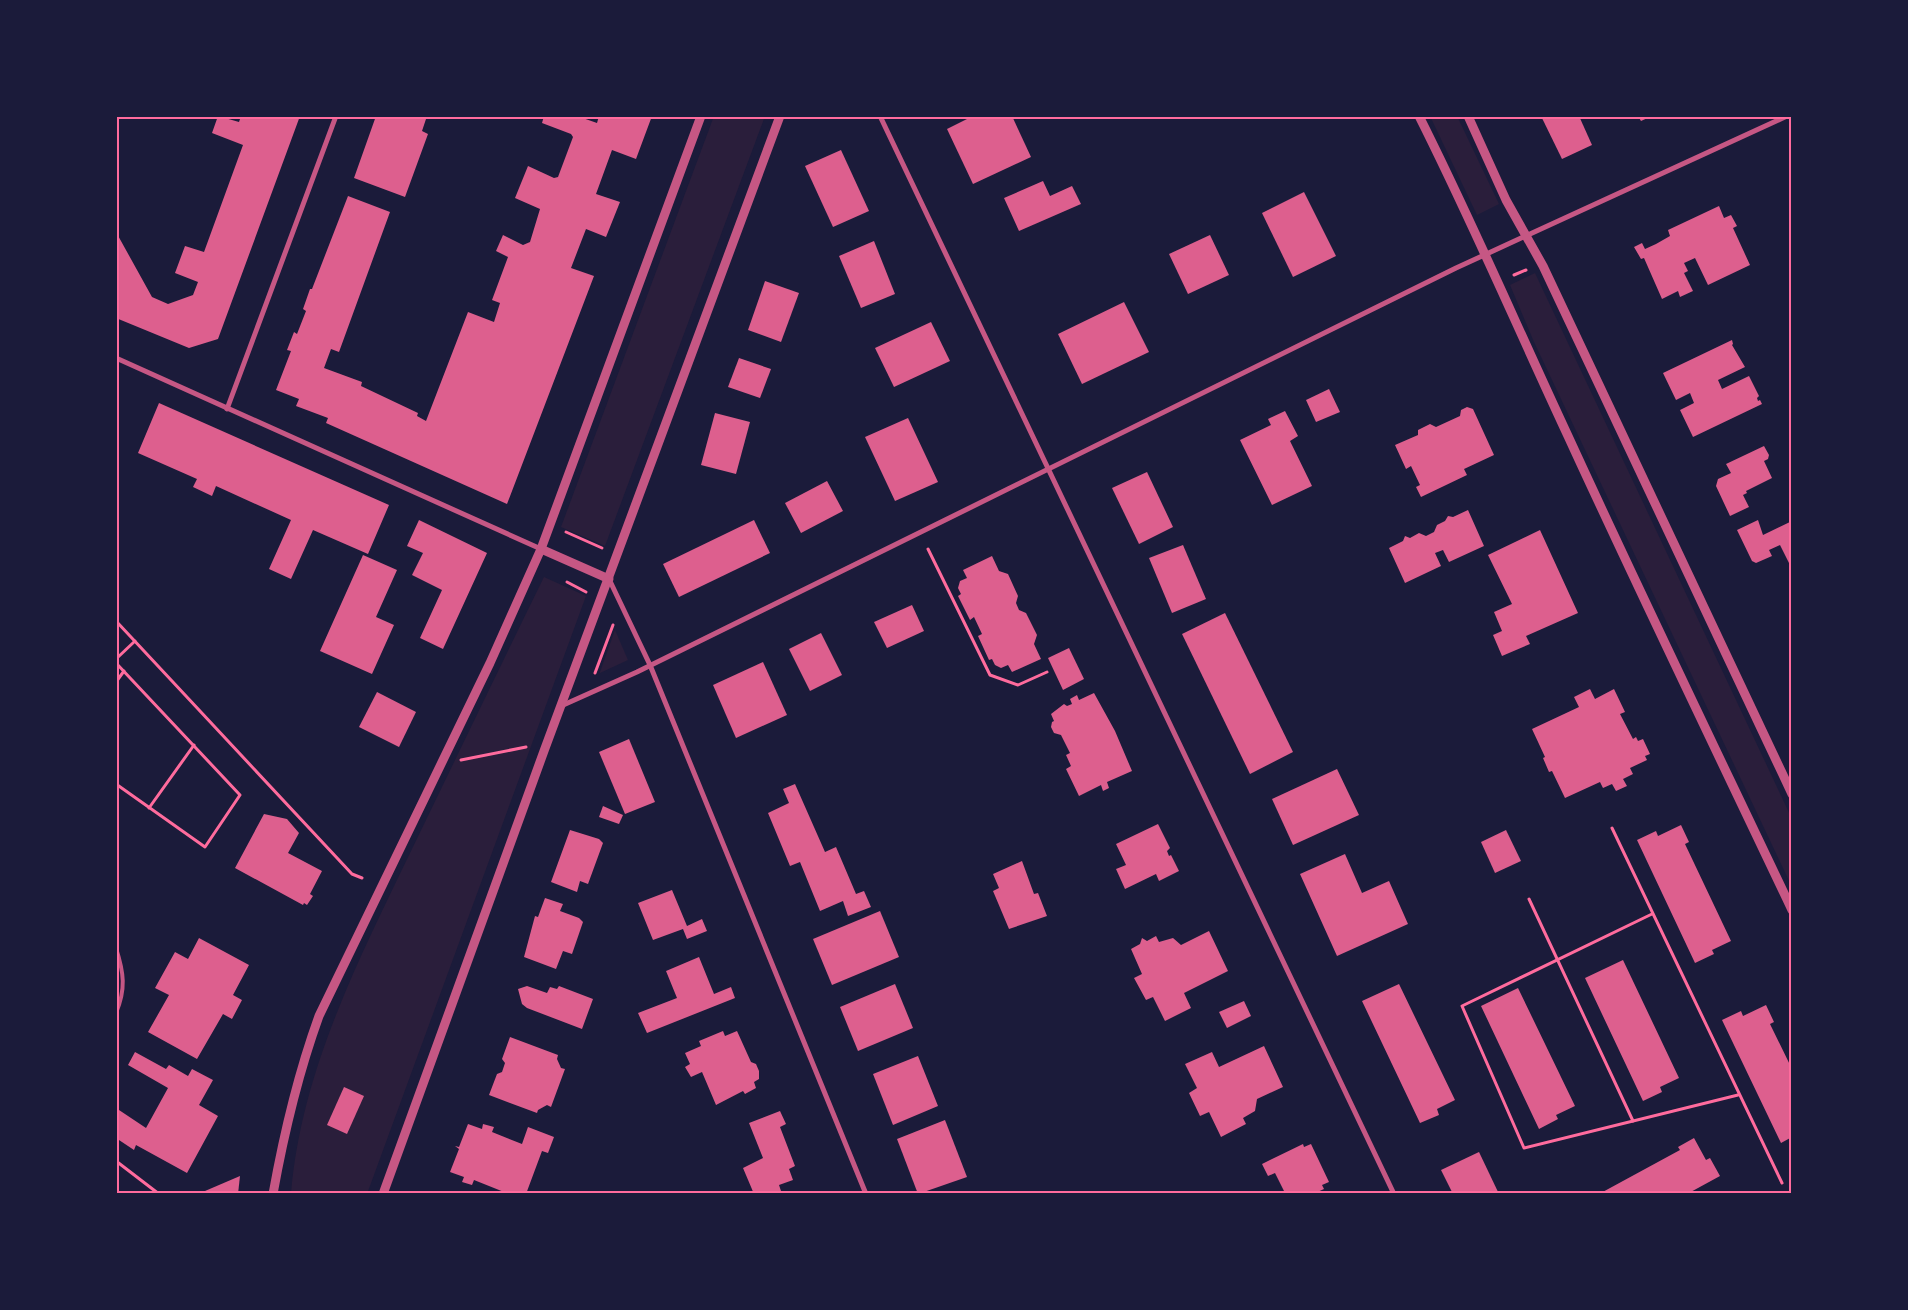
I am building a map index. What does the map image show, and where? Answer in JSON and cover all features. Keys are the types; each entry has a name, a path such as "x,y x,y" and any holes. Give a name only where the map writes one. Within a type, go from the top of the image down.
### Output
{"street":[{"path":"227,409 336,116"},
{"path":"273,1194 305,1054 319,1016 447,753 541,549 701,116"},
{"path":"383,1194 544,751 780,116"},
{"path":"880,116 1394,1194"},
{"path":"1419,116 1470,218 1591,486 1792,910"},
{"path":"1468,116 1506,200 1543,266 1792,794"},
{"path":"561,706 650,665 1485,254 1787,116"},
{"path":"116,358 609,579 650,665 866,1194"}],"lane":[{"path":"116,948 122,967 124,994 116,1013"}],"path":[{"path":"1507,278 1532,267"},
{"path":"563,531 604,549"},
{"path":"928,549 990,675 1018,685 1047,672"},
{"path":"592,680 614,620"},
{"path":"116,621 352,874 362,878"},
{"path":"116,658 135,641"},
{"path":"116,663 240,795 205,847 116,784"},
{"path":"116,682 124,671"},
{"path":"149,808 194,745"},
{"path":"447,753 463,761 532,746 544,751"},
{"path":"1612,828 1738,1095 1782,1183"},
{"path":"1529,899 1633,1121"},
{"path":"1652,914 1462,1006 1524,1148 1738,1095"},
{"path":"116,1161 159,1194"}],"shaded area":[{"path":"714,116 765,116 605,546 561,527"},
{"path":"1430,116 1457,116 1499,204 1477,215"},
{"path":"1535,273 1792,819 1792,887 1534,342 1510,285"},
{"path":"544,577 586,596 367,1194 291,1194 297,1148 307,1104 335,1017 372,932"},
{"path":"615,630 628,660 600,673 600,672"}],"building":[{"path":"218,116 239,122 241,116 300,116 218,339 189,348 116,318 116,232 152,297 168,304 193,295 198,282 175,273 185,246 204,252 243,145 212,133"},
{"path":"376,116 427,116 422,131 428,134 405,197 354,178"},
{"path":"544,116 577,116 597,123 599,116 652,116 636,159 612,150 596,194 620,202 606,237 586,229 571,268 594,276 507,504 326,423 328,418 296,406 299,399 276,390 291,351 287,350 294,332 297,334 306,311 303,309 310,289 312,289 348,196 390,212 339,352 331,349 324,368 362,382 361,386 418,413 417,416 426,421 468,312 494,322 500,303 492,300 508,257 496,251 503,235 523,245 530,242 540,209 515,198 528,166 554,178 558,177 573,137 571,134 542,123"},
{"path":"973,116 1012,116 1031,157 973,184 947,129"},
{"path":"1541,116 1579,116 1592,145 1562,159"},
{"path":"1638,116 1652,116 1641,121"},
{"path":"841,150 869,211 833,227 805,166"},
{"path":"1043,181 1050,196 1072,186 1081,204 1019,231 1004,198"},
{"path":"1304,192 1336,256 1293,277 1262,213"},
{"path":"1719,206 1724,218 1731,215 1737,226 1733,228 1750,265 1708,285 1695,258 1684,263 1688,271 1684,273 1693,291 1680,297 1678,291 1662,299 1644,258 1641,259 1634,247 1642,243 1645,249 1656,244 1670,236 1668,230"},
{"path":"1210,235 1229,275 1188,294 1169,254"},
{"path":"874,241 895,294 861,308 839,256"},
{"path":"765,281 799,293 781,342 748,330"},
{"path":"1124,302 1149,352 1082,384 1058,334"},
{"path":"931,322 950,361 894,387 875,348"},
{"path":"1732,340 1732,345 1745,367 1718,380 1722,389 1749,376 1759,396 1757,398 1758,401 1760,400 1762,404 1693,437 1680,410 1694,403 1690,393 1676,400 1663,373"},
{"path":"739,358 771,369 760,398 728,387"},
{"path":"1329,389 1340,412 1316,422 1306,400"},
{"path":"159,403 389,505 368,554 313,530 291,579 269,569 291,520 216,486 212,496 193,487 197,479 138,453"},
{"path":"1467,407 1473,409 1494,455 1464,469 1467,475 1421,497 1416,487 1420,485 1411,466 1406,469 1395,445 1418,435 1418,430 1430,424 1436,427 1460,416 1461,410"},
{"path":"1285,411 1298,436 1290,441 1312,486 1272,505 1240,440 1271,425 1268,419"},
{"path":"715,413 750,422 736,474 701,465"},
{"path":"908,418 938,482 895,501 865,437"},
{"path":"1764,446 1769,455 1768,459 1764,461 1772,478 1746,491 1747,493 1743,495 1749,507 1730,516 1716,486 1718,479 1731,473 1726,464"},
{"path":"1147,472 1173,527 1139,544 1112,488"},
{"path":"827,481 843,511 801,533 785,503"},
{"path":"1468,510 1484,546 1449,562 1443,550 1435,553 1441,566 1405,583 1389,548 1403,541 1405,536 1410,538 1419,533 1426,536 1434,532 1437,525 1445,521 1448,516 1453,517"},
{"path":"419,520 487,553 443,649 420,638 442,590 412,575 423,553 407,546"},
{"path":"754,520 770,553 679,597 663,564"},
{"path":"1758,520 1763,535 1792,521 1792,564 1790,565 1780,545 1769,550 1772,556 1756,563 1752,561 1737,530"},
{"path":"1540,530 1578,613 1526,636 1530,644 1502,656 1493,635 1502,631 1494,612 1512,604 1488,555"},
{"path":"1183,545 1206,599 1172,613 1149,558"},
{"path":"363,555 397,570 376,617 394,625 372,674 320,651"},
{"path":"992,556 999,571 1008,574 1018,596 1016,603 1019,610 1026,613 1037,635 1034,644 1041,659 1012,672 1008,665 1001,668 995,665 992,659 989,660 978,636 982,634 974,617 970,620 958,596 961,594 958,588 960,581 967,578 963,570"},
{"path":"912,605 924,631 887,648 874,622"},
{"path":"1225,613 1293,752 1250,774 1182,634"},
{"path":"821,633 842,675 810,691 789,649"},
{"path":"1069,648 1084,679 1063,690 1048,658"},
{"path":"763,662 787,715 736,738 713,685"},
{"path":"1590,689 1595,699 1614,689 1625,712 1620,714 1633,739 1636,737 1638,741 1643,739 1650,754 1645,756 1647,760 1630,768 1633,774 1623,779 1627,786 1616,791 1612,784 1603,788 1600,782 1565,798 1552,771 1549,772 1543,758 1545,757 1532,729 1579,707 1574,697"},
{"path":"377,692 416,712 399,747 359,727"},
{"path":"1094,693 1115,731 1132,771 1107,782 1109,788 1103,791 1101,785 1079,796 1066,769 1071,766 1066,755 1070,753 1061,735 1054,733 1051,727 1054,721 1051,714 1064,704 1067,706 1072,704 1070,699 1077,695 1079,700"},
{"path":"629,739 655,802 625,814 599,752"},
{"path":"1337,769 1359,815 1293,845 1272,799"},
{"path":"795,784 825,852 836,847 856,894 864,891 871,907 848,916 843,901 820,911 800,862 790,866 768,813 789,803 783,789"},
{"path":"603,806 623,815 619,824 599,817"},
{"path":"264,814 287,819 299,833 288,853 322,871 310,894 313,896 307,905 304,903 303,905 235,868"},
{"path":"1158,824 1170,848 1167,851 1169,856 1171,855 1179,871 1159,881 1156,874 1125,889 1116,869 1126,865 1116,844"},
{"path":"1681,825 1689,842 1685,844 1731,941 1712,950 1714,954 1695,963 1637,840 1656,831 1658,836"},
{"path":"570,830 599,839 603,843 588,884 580,881 577,892 551,882"},
{"path":"1506,830 1521,861 1495,873 1481,842"},
{"path":"1345,854 1362,893 1389,881 1408,924 1337,956 1300,874"},
{"path":"1022,861 1034,894 1038,893 1047,916 1009,929 993,891 999,888 993,874"},
{"path":"672,890 687,926 702,919 707,931 687,939 683,929 653,940 638,903"},
{"path":"545,898 563,904 560,911 579,918 583,922 572,954 563,951 556,969 524,957 535,916 538,917"},
{"path":"880,911 899,957 832,985 813,939"},
{"path":"1209,931 1228,971 1184,993 1191,1008 1165,1021 1153,997 1146,1000 1134,978 1142,974 1131,949 1140,944 1142,938 1147,941 1156,936 1159,942 1173,938 1181,945"},
{"path":"199,938 249,965 233,995 242,1000 232,1019 223,1014 197,1059 148,1032 169,995 155,988 175,952 188,959"},
{"path":"699,957 714,994 731,987 735,998 647,1033 638,1013 677,998 666,971"},
{"path":"1623,960 1679,1078 1660,1087 1662,1092 1643,1101 1585,978"},
{"path":"895,984 913,1028 858,1051 840,1007"},
{"path":"1399,984 1455,1100 1437,1109 1439,1115 1420,1123 1362,1001"},
{"path":"527,986 547,993 550,987 557,989 559,986 593,999 582,1029 527,1008 522,1004 518,989"},
{"path":"1518,988 1575,1106 1556,1115 1558,1119 1539,1129 1481,1006"},
{"path":"1244,1001 1251,1016 1227,1028 1219,1012"},
{"path":"1766,1005 1774,1022 1770,1024 1792,1069 1792,1137 1781,1143 1722,1020 1741,1011 1743,1016"},
{"path":"723,1031 725,1036 737,1031 751,1062 756,1064 759,1071 759,1079 754,1082 756,1088 745,1094 743,1091 716,1105 702,1072 691,1077 685,1067 690,1064 685,1053 701,1046 699,1041"},
{"path":"510,1037 558,1055 557,1059 561,1068 565,1069 551,1107 547,1105 538,1110 537,1113 489,1095 497,1074 502,1072 505,1063 502,1059"},
{"path":"1264,1046 1283,1087 1257,1099 1255,1111 1243,1118 1246,1124 1221,1137 1209,1112 1200,1116 1189,1093 1197,1088 1185,1064 1212,1052 1219,1067"},
{"path":"135,1052 166,1069 169,1065 188,1076 192,1069 213,1080 199,1105 218,1116 187,1173 136,1145 134,1150 116,1138 116,1108 146,1128 168,1088 128,1065"},
{"path":"918,1056 938,1106 893,1125 873,1074"},
{"path":"344,1087 364,1096 347,1134 327,1125"},
{"path":"780,1111 786,1124 780,1127 795,1166 789,1169 793,1180 779,1185 782,1194 754,1194 743,1168 763,1158 749,1123"},
{"path":"945,1120 967,1177 918,1194 897,1139"},
{"path":"468,1124 482,1129 483,1124 494,1127 492,1132 522,1144 528,1127 554,1137 548,1153 542,1151 526,1194 503,1194 504,1192 474,1180 472,1185 462,1182 464,1177 450,1172 459,1149 455,1146 459,1147"},
{"path":"1694,1138 1706,1160 1710,1158 1720,1176 1687,1194 1599,1194 1680,1150 1678,1147"},
{"path":"1303,1144 1304,1147 1311,1144 1329,1182 1322,1185 1324,1189 1313,1194 1278,1194 1284,1191 1275,1173 1268,1176 1262,1164"},
{"path":"1479,1152 1499,1194 1453,1194 1441,1170"},
{"path":"240,1176 238,1194 198,1194"}]}
